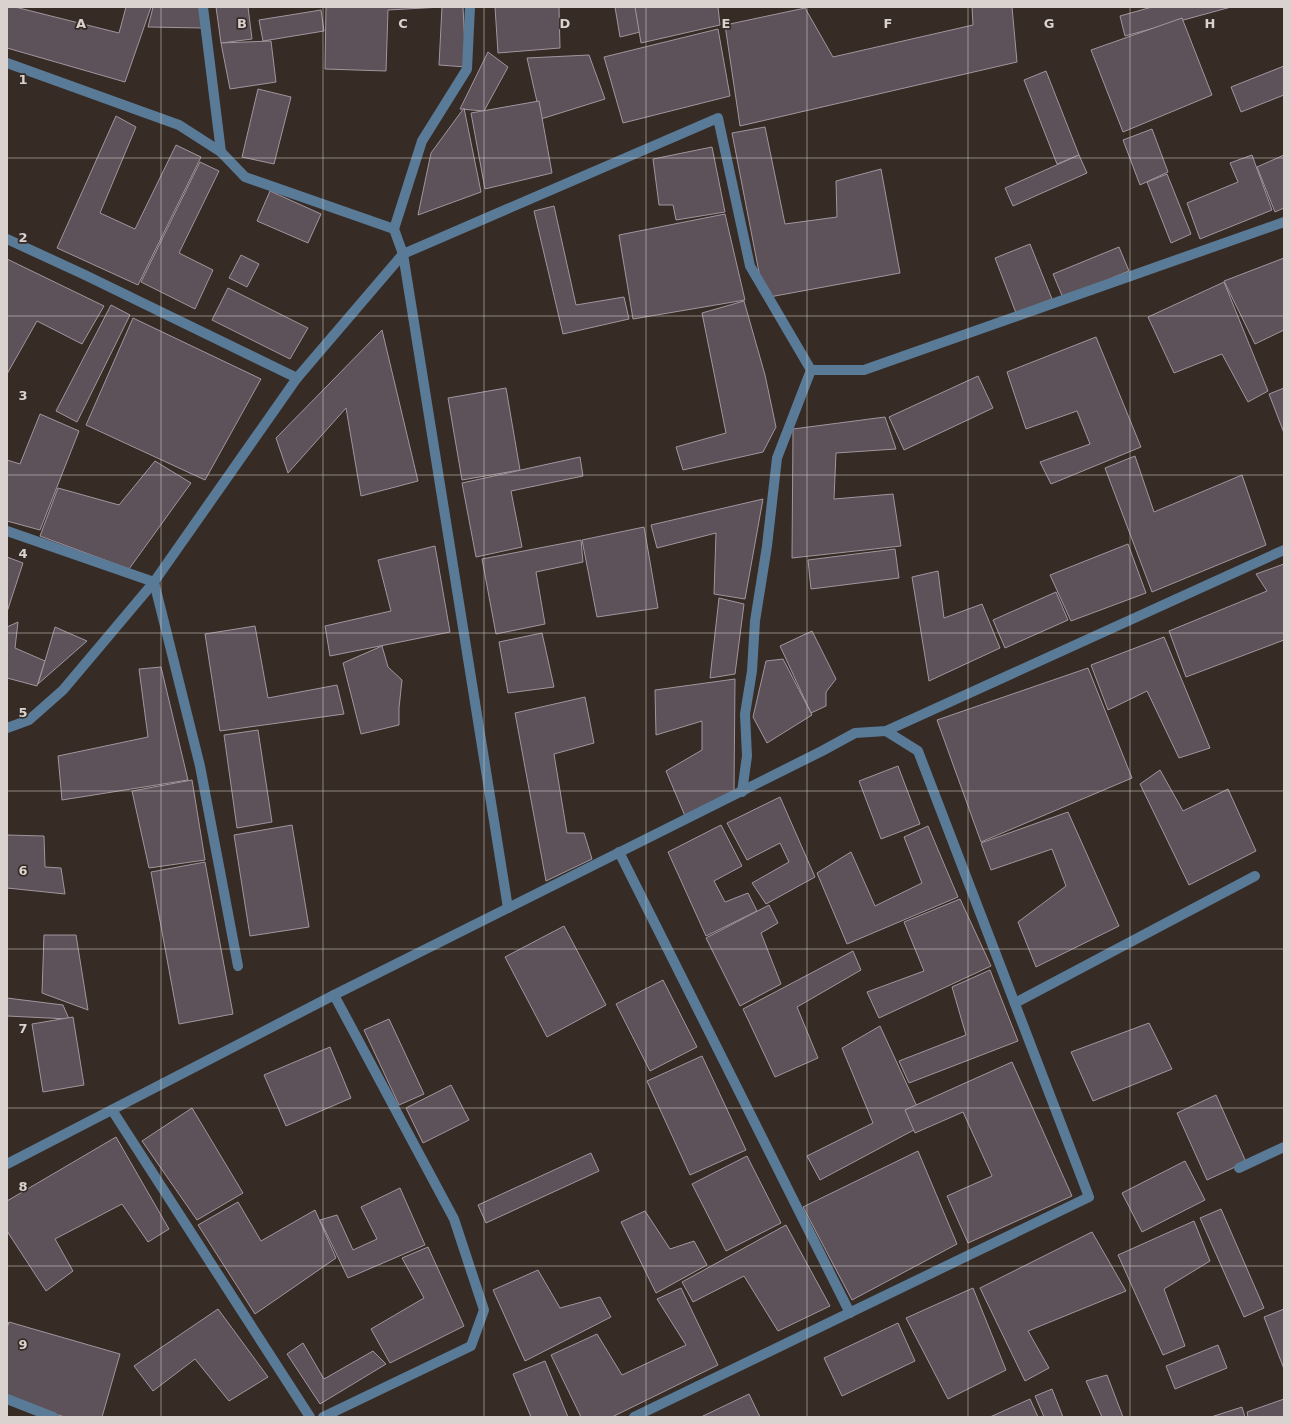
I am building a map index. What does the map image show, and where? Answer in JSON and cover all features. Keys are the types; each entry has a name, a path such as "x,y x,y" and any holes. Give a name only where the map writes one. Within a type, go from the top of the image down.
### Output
{"street":[{"path":"203,7 221,152"},
{"path":"470,7 466,69 422,141 394,229 403,254 508,908"},
{"path":"7,63 179,125 221,152 245,177 394,229"},
{"path":"7,728 29,720 63,690 154,582 297,378 403,254 718,118 750,266 811,370"},
{"path":"811,370 864,370 1284,222"},
{"path":"7,239 85,275 297,378"},
{"path":"742,792 747,756 745,714 752,671 755,621 767,546 777,458 811,370"},
{"path":"7,531 154,582"},
{"path":"7,1164 334,995 742,792 856,732 886,731 1284,550"},
{"path":"154,582 200,766 238,966"},
{"path":"634,1417 1089,1197 918,751 886,731"},
{"path":"619,852 850,1313"},
{"path":"1015,1003 1255,876"},
{"path":"323,1417 471,1346 484,1310 454,1219 334,995"},
{"path":"112,1110 310,1417"},
{"path":"1239,1168 1284,1147"},
{"path":"7,1399 53,1417"}],"building":[{"path":"7,7 15,7 119,33 126,7 151,7 125,82 7,48"},
{"path":"153,7 199,7 203,28 148,27"},
{"path":"216,7 248,7 252,39 221,43"},
{"path":"326,7 442,7 388,10 386,71 325,69"},
{"path":"442,7 463,7 466,67 439,65"},
{"path":"495,7 559,7 560,48 498,53"},
{"path":"615,7 636,7 640,32 620,37"},
{"path":"635,7 718,7 720,25 641,43"},
{"path":"972,7 1012,7 1017,62 740,126 725,25 805,8 833,57 973,25"},
{"path":"1152,7 1231,7 1125,36 1120,16"},
{"path":"321,10 324,31 263,41 259,20"},
{"path":"1182,18 1212,95 1123,132 1091,50"},
{"path":"718,29 730,96 623,123 604,57"},
{"path":"271,41 276,82 230,89 221,43"},
{"path":"488,52 508,67 484,111 460,109"},
{"path":"589,55 605,99 541,119 527,58"},
{"path":"1284,66 1284,95 1241,112 1231,87"},
{"path":"1046,71 1079,155 1057,164 1024,80"},
{"path":"258,89 291,97 274,164 242,157"},
{"path":"539,101 552,173 485,189 471,113"},
{"path":"464,108 481,192 418,215 431,153"},
{"path":"116,116 136,127 100,213 135,229 176,145 201,157 138,285 57,248"},
{"path":"765,127 785,224 837,217 836,181 881,169 900,273 764,298 732,133"},
{"path":"1152,129 1168,172 1140,185 1123,140"},
{"path":"712,147 725,212 676,220 673,205 659,205 653,159"},
{"path":"1079,155 1087,173 1013,206 1005,188"},
{"path":"1252,155 1272,210 1200,239 1187,203 1238,182 1230,163"},
{"path":"1284,155 1284,208 1275,212 1257,167"},
{"path":"200,162 219,171 179,253 213,270 195,309 141,282"},
{"path":"1167,174 1191,234 1171,243 1147,182"},
{"path":"270,191 321,214 308,243 257,221"},
{"path":"554,206 576,305 624,297 629,319 563,334 534,211"},
{"path":"725,214 745,300 633,319 619,235"},
{"path":"1030,244 1052,299 1016,313 995,258"},
{"path":"1119,247 1129,271 1063,298 1053,274"},
{"path":"241,255 259,264 247,287 229,278"},
{"path":"1284,258 1284,330 1255,344 1224,281"},
{"path":"7,259 104,306 82,344 37,321 7,374"},
{"path":"1224,282 1268,391 1248,402 1222,354 1174,373 1148,317"},
{"path":"228,288 308,328 290,359 212,320"},
{"path":"744,301 765,375 776,427 763,452 683,470 676,447 726,433 702,313"},
{"path":"111,305 130,315 77,422 56,411"},
{"path":"133,318 261,379 205,480 86,425"},
{"path":"382,330 418,481 361,496 346,408 288,473 276,438"},
{"path":"1096,337 1141,447 1051,484 1040,462 1090,444 1077,411 1026,429 1007,372"},
{"path":"978,376 993,408 904,450 889,417"},
{"path":"506,388 520,470 462,480 448,398"},
{"path":"1284,388 1284,433 1269,394"},
{"path":"40,414 79,431 40,530 7,521 7,460 20,464"},
{"path":"885,417 896,449 836,453 834,499 893,494 901,546 792,558 793,429"},
{"path":"1135,456 1154,512 1242,475 1266,545 1152,592 1105,468"},
{"path":"580,457 583,476 511,491 522,547 476,557 462,483"},
{"path":"155,461 191,483 129,569 40,536 58,488 119,505"},
{"path":"763,499 745,599 714,594 716,533 657,548 651,525"},
{"path":"644,527 658,608 597,617 582,540"},
{"path":"581,540 583,562 536,572 545,624 496,634 482,559"},
{"path":"1128,544 1146,593 1071,621 1050,575"},
{"path":"435,546 450,632 330,656 325,626 391,611 378,560"},
{"path":"895,549 899,578 811,589 808,560"},
{"path":"7,557 23,563 7,612"},
{"path":"1284,564 1284,640 1186,677 1169,631 1267,591 1256,574"},
{"path":"938,571 944,618 982,604 1000,648 929,681 912,577"},
{"path":"1056,592 1068,620 1005,648 993,620"},
{"path":"719,598 744,604 735,674 710,678"},
{"path":"18,622 15,648 45,661 37,686 7,678 7,627"},
{"path":"255,626 268,698 337,685 344,714 220,731 205,634"},
{"path":"55,627 87,641 38,684 45,661"},
{"path":"812,631 836,679 826,692 826,706 811,713 780,646"},
{"path":"542,633 554,687 508,693 499,642"},
{"path":"1164,637 1210,748 1179,758 1147,691 1108,710 1091,665"},
{"path":"382,646 388,667 402,680 399,725 361,734 343,663"},
{"path":"783,659 812,715 767,743 753,717 766,661"},
{"path":"161,667 188,780 62,800 58,756 148,737 139,669"},
{"path":"1088,668 1132,778 981,842 937,720"},
{"path":"735,679 734,792 685,816 666,771 702,750 702,721 656,735 655,690"},
{"path":"585,697 594,743 554,754 567,833 584,833 592,859 546,881 515,713"},
{"path":"258,730 272,822 237,828 224,735"},
{"path":"898,766 920,824 881,839 859,781"},
{"path":"1160,770 1183,811 1228,789 1256,851 1189,885 1140,784"},
{"path":"192,780 205,860 149,868 132,791"},
{"path":"780,797 815,877 766,904 752,883 789,862 780,843 747,860 727,823"},
{"path":"1068,812 1119,926 1036,967 1018,922 1066,886 1052,849 991,870 981,843"},
{"path":"292,825 309,927 250,936 234,835"},
{"path":"721,825 742,866 714,881 725,902 748,893 757,911 706,936 668,852"},
{"path":"928,826 958,897 847,944 817,873 851,852 875,906 922,883 904,837"},
{"path":"7,835 44,836 45,867 61,868 65,894 7,888"},
{"path":"205,862 233,1014 179,1024 151,872"},
{"path":"960,899 991,966 879,1018 867,992 924,971 904,922"},
{"path":"769,905 778,923 761,933 781,984 740,1006 706,938"},
{"path":"564,926 606,1005 547,1037 505,957"},
{"path":"44,935 76,935 88,1010 42,993"},
{"path":"853,951 861,970 797,1007 818,1058 775,1077 743,1009"},
{"path":"990,970 1018,1041 909,1083 899,1061 966,1035 952,987"},
{"path":"663,980 697,1047 650,1071 616,1004"},
{"path":"7,998 63,1005 69,1019 7,1016"},
{"path":"73,1017 84,1085 43,1092 32,1024"},
{"path":"389,1019 424,1094 399,1105 364,1030"},
{"path":"1149,1023 1172,1069 1093,1101 1071,1052"},
{"path":"880,1026 925,1124 820,1180 807,1156 873,1123 842,1048"},
{"path":"330,1047 351,1098 286,1126 264,1075"},
{"path":"702,1056 746,1150 690,1175 647,1081"},
{"path":"1012,1062 1072,1196 968,1243 947,1196 992,1176 963,1112 915,1133 905,1110"},
{"path":"451,1085 469,1120 423,1143 406,1108"},
{"path":"1216,1095 1246,1162 1207,1180 1177,1113"},
{"path":"192,1108 243,1193 197,1220 142,1141"},
{"path":"116,1137 169,1229 148,1242 122,1204 55,1239 73,1271 46,1291 7,1231 7,1201"},
{"path":"918,1151 957,1244 852,1300 803,1207"},
{"path":"591,1153 599,1171 486,1223 478,1205"},
{"path":"747,1156 781,1223 726,1251 692,1184"},
{"path":"1185,1161 1205,1200 1142,1232 1122,1193"},
{"path":"400,1188 425,1245 348,1278 320,1220 337,1215 353,1250 377,1239 361,1207"},
{"path":"238,1202 261,1241 315,1210 336,1258 255,1314 198,1225"},
{"path":"1221,1209 1264,1308 1244,1317 1200,1218"},
{"path":"645,1211 670,1249 694,1241 707,1265 656,1293 621,1222"},
{"path":"1194,1221 1210,1261 1164,1289 1185,1346 1163,1355 1118,1255"},
{"path":"786,1225 830,1306 778,1331 744,1276 693,1302 682,1282"},
{"path":"1092,1232 1126,1291 1028,1331 1049,1368 1025,1381 980,1288"},
{"path":"428,1247 464,1326 390,1363 371,1329 424,1298 402,1258"},
{"path":"538,1270 560,1308 600,1297 611,1317 525,1361 493,1290"},
{"path":"681,1288 718,1365 612,1417 581,1417 551,1355 597,1334 622,1375 686,1345 657,1299"},
{"path":"973,1288 1006,1370 948,1399 906,1318"},
{"path":"218,1309 268,1377 229,1401 195,1359 153,1391 134,1366"},
{"path":"1284,1309 1284,1369 1264,1317"},
{"path":"9,1322 120,1354 102,1417 65,1417 7,1400 7,1328"},
{"path":"898,1323 915,1361 842,1396 824,1358"},
{"path":"303,1343 324,1379 373,1351 386,1364 320,1404 287,1354"},
{"path":"1218,1345 1227,1368 1175,1389 1166,1366"},
{"path":"545,1361 568,1417 531,1417 513,1374"},
{"path":"1107,1375 1123,1417 1102,1417 1086,1381"},
{"path":"1052,1389 1063,1417 1044,1417 1035,1396"},
{"path":"749,1394 760,1417 701,1417"},
{"path":"1030,1399 1038,1417 990,1417"},
{"path":"1284,1399 1284,1417 1248,1417 1247,1412"},
{"path":"1242,1407 1245,1417 1211,1417"}]}
